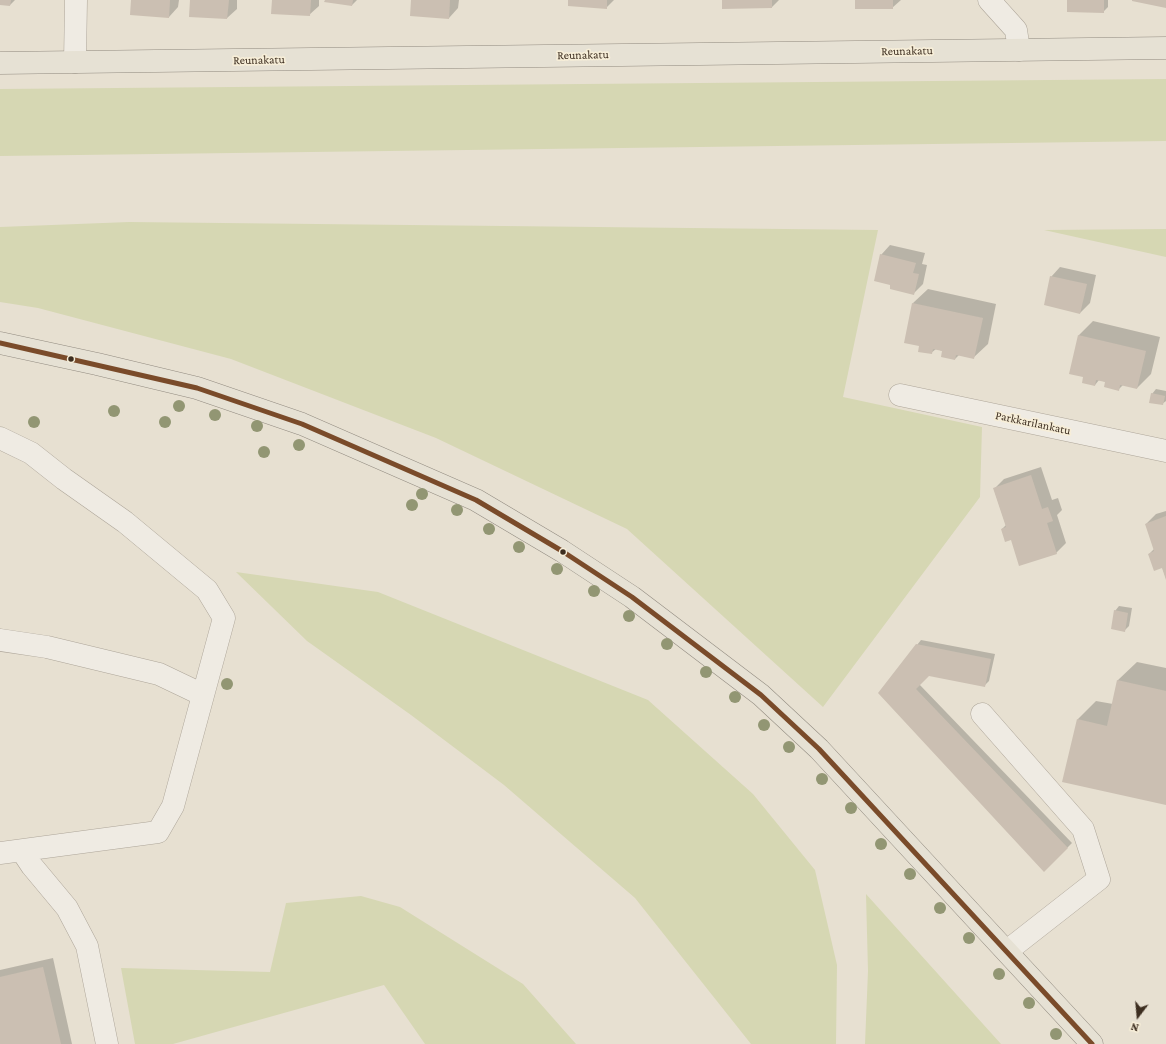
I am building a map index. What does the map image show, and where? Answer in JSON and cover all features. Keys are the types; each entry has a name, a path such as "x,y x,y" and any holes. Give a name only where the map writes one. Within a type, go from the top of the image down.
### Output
{"main road":[{"name":"Reunakatu","path":"0,63 1166,48"},
{"path":"0,343 197,388 302,424 476,500 562,551 632,597 761,695 819,749 1092,1044"}],"street":[{"path":"75,62 76,0"},
{"path":"989,0 1016,30 1019,50"},
{"name":"Parkkarilankatu","path":"900,395 1166,451"},
{"path":"0,438 31,453 125,522 208,590 224,618 173,806 158,832 0,853"},
{"path":"0,640 47,647 158,674 203,695"},
{"path":"982,714 1083,829 1099,879 1007,951"},
{"path":"22,851 32,866 67,908 87,946 107,1044"}],"green space":[{"path":"1166,79 1166,141 0,156 0,89"},
{"path":"129,222 878,230 843,397 982,427 980,497 823,707 627,529 436,438 231,359 38,308 0,302 0,227"},
{"path":"1166,229 1166,257 1044,230"},
{"path":"236,572 378,592 648,700 753,794 815,870 837,965 836,1044 751,1044 635,898 504,785 411,715 307,641"},
{"path":"866,894 1001,1044 865,1044 868,971"},
{"path":"361,896 400,907 523,984 576,1044 425,1044 384,985 173,1044 135,1044 121,968 270,972 286,903"}],"building":[{"path":"0,0 11,0 10,6 0,5"},
{"path":"131,0 170,0 169,18 130,15"},
{"path":"190,0 229,0 227,19 189,17"},
{"path":"272,0 311,0 310,16 271,14"},
{"path":"325,0 353,0 352,6 324,2"},
{"path":"411,0 450,0 449,19 410,16"},
{"path":"568,0 607,0 607,9 568,6"},
{"path":"722,0 772,0 772,8 722,9"},
{"path":"855,0 893,0 893,9 855,9"},
{"path":"1067,0 1104,0 1104,13 1067,12"},
{"path":"1132,0 1166,0 1166,8 1132,1"},
{"path":"880,254 916,263 913,273 919,274 914,295 890,289 890,285 874,281"},
{"path":"1050,276 1087,284 1080,314 1044,305"},
{"path":"912,303 983,318 974,359 956,355 955,360 941,357 942,351 933,349 932,354 918,352 919,346 904,343"},
{"path":"1078,335 1146,351 1137,389 1120,385 1119,391 1104,387 1105,382 1096,380 1095,386 1082,383 1083,377 1069,374"},
{"path":"1151,393 1165,396 1163,405 1149,403"},
{"path":"1031,475 1042,509 1048,507 1053,521 1047,523 1057,554 1019,566 1011,540 1005,542 1001,529 1006,527 993,488"},
{"path":"1166,516 1166,580 1162,568 1154,571 1148,554 1154,551 1145,524"},
{"path":"1114,610 1128,613 1125,632 1111,629"},
{"path":"916,644 991,659 985,687 929,676 916,689 1068,848 1044,872 878,693"},
{"path":"1117,680 1166,691 1166,805 1062,782 1077,719 1107,726"},
{"path":"43,967 61,1044 0,1044 0,977"}],"transit line":[{"path":"0,343 197,388 302,424 476,500 562,551 632,597 761,695 819,749 1092,1044"}]}
